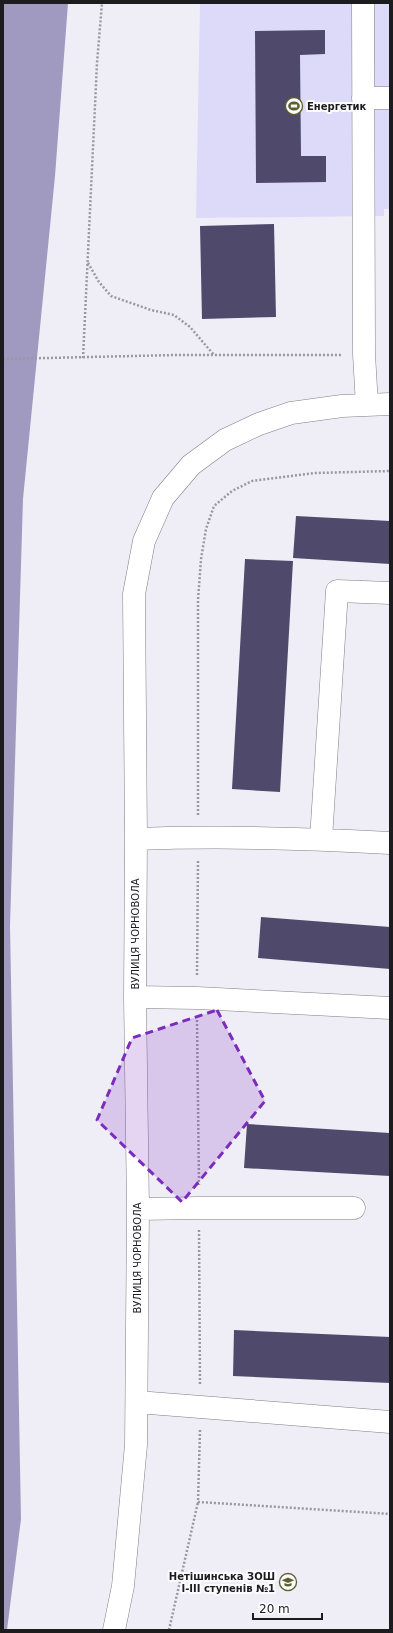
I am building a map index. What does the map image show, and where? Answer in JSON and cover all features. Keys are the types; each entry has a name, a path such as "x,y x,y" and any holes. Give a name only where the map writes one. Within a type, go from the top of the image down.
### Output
{"street":[{"path":"363,3 364,354 367,405"},
{"path":"363,98 390,98"},
{"name":"ВУЛИЦЯ ЧОРНОВОЛА","path":"114,1630 123,1586 129,1534 136,1445 138,1209 135,997 136,839 134,594 144,541 163,498 191,465 225,440 259,424 291,413 342,406 390,404"},
{"path":"321,839 337,591 390,593"},
{"path":"136,839 198,837 321,839 390,843"},
{"path":"135,997 197,998 390,1008"},
{"path":"138,1209 354,1208"},
{"path":"137,1402 390,1422"}],"path":[{"path":"83,358 96,63 102,3"},
{"path":"88,263 99,282 112,296 151,310 174,315 190,327 214,355"},
{"path":"3,359 364,354"},
{"path":"169,1630 198,1502"}],"highlighted area":[{"path":"217,1010 265,1101 182,1202 97,1120 132,1038"}],"shaded area":[{"path":"3,3 68,3 55,176 23,499 10,926 21,1519 7,1630 3,1630"},
{"name":"Енергетик","path":"200,3 390,3 390,209 384,209 384,216 196,218"}],"building":[{"path":"325,30 325,54 300,55 301,156 326,156 326,182 256,183 255,31"},
{"path":"274,224 276,317 202,319 200,226"},
{"path":"296,516 390,521 390,564 293,558"},
{"path":"245,559 293,561 280,792 232,789"},
{"path":"261,917 390,927 390,969 258,958"},
{"path":"247,1124 390,1133 390,1176 244,1168"},
{"path":"234,1330 390,1337 390,1383 233,1376"}],"place":[{"name":"Енергетик","path":"294,106"},
{"name":"Нетішинська ЗОШ І-ІІІ ступенів №1","path":"288,1582"}]}
